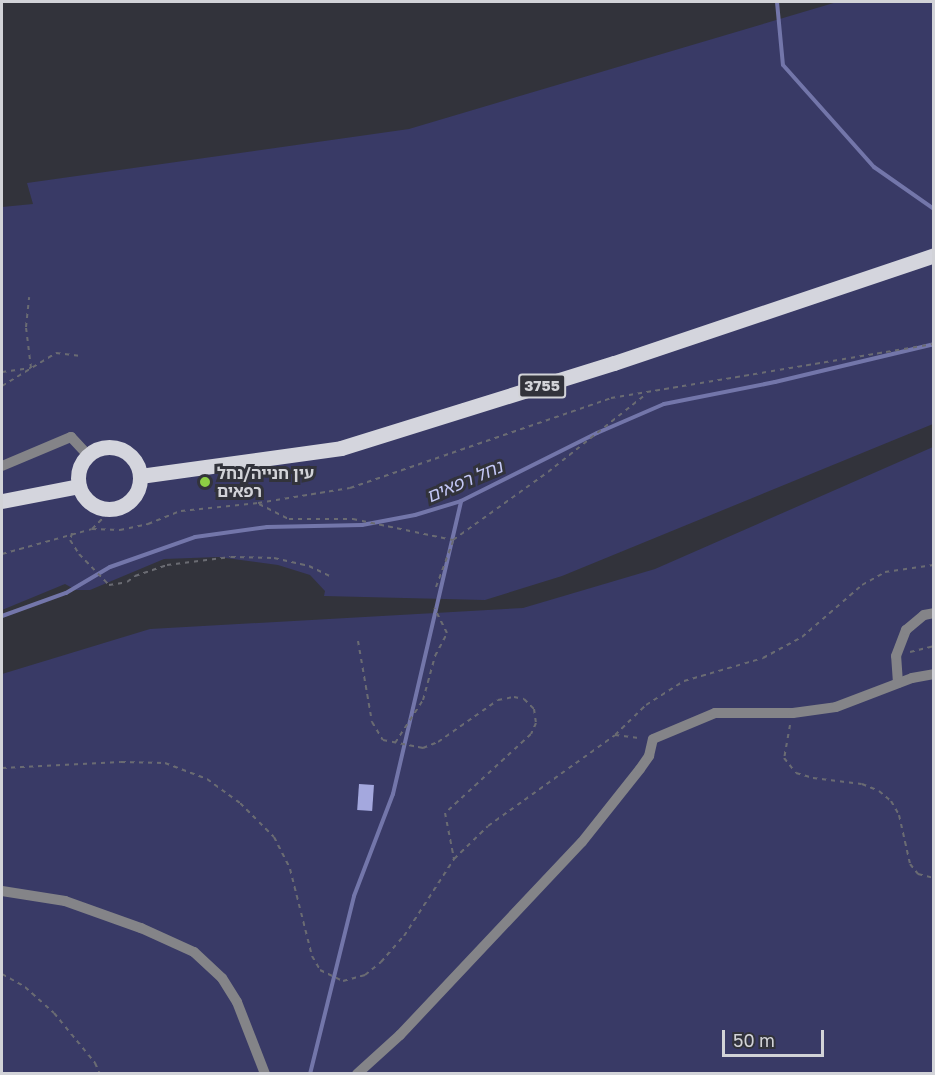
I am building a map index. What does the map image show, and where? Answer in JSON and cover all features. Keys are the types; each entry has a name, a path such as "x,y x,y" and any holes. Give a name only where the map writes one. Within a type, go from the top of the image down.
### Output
{"main road":[{"name":"3755","path":"140,476 341,448 614,363 933,255"},
{"path":"101,448 119,449 134,459 140,476 139,486 130,502 112,509 103,509 88,501 79,486 80,467 88,455 101,448"},
{"path":"2,501 79,486"}],"street":[{"path":"2,466 71,437 88,455"},
{"path":"897,683 896,656 906,630 924,615 933,613"},
{"path":"357,1074 400,1035 582,842 649,756 653,739 679,726 715,713 793,713 836,707 897,683 933,674"},
{"path":"2,891 64,902 141,928 194,952 222,978 237,1002 265,1074"}],"path":[{"path":"29,297 26,327 31,368"},
{"path":"2,554 72,533 120,530 148,524 181,511 258,503 350,488 611,398 933,344"},
{"path":"2,386 56,353 81,356"},
{"path":"2,372 31,368"},
{"path":"436,586 453,540 548,472 648,392"},
{"path":"258,503 289,519 353,519 453,540"},
{"path":"92,530 112,509"},
{"path":"72,533 70,540 109,585 127,582 135,576 167,565 231,557 274,558 309,566 332,577"},
{"path":"2,768 121,762 165,764 207,779 240,802 274,837 290,869 312,956 320,970 343,981 365,975 381,962 404,936 454,859 488,826 615,735 646,705 684,681 763,658 802,637 862,585 885,572 933,565"},
{"path":"395,743 423,700 435,656 447,633 434,608"},
{"path":"358,641 372,722 383,740 423,748 438,742 498,700 514,697 524,699 534,709 536,723 531,734 445,813 454,859"},
{"path":"896,656 933,646"},
{"path":"793,713 786,736 784,758 796,773 813,778 862,784 879,790 891,801 899,815 910,864 918,874 933,878"},
{"path":"615,735 653,739"},
{"path":"2,974 25,987 54,1012 95,1063 100,1074"}],"shaded area":[{"path":"837,2 933,2 933,424 562,576 485,600 324,596 325,591 310,575 278,565 218,557 164,559 90,590 76,590 65,584 2,610 2,207 33,204 27,183 409,129"},
{"path":"933,447 933,1073 2,1074 2,674 150,629 523,608 655,569"}],"building":[{"path":"359,784 374,785 372,811 357,810"}],"waterway":[{"path":"777,2 783,65 874,167 934,209"},
{"name":"נחל רפאים","path":"2,616 66,593 110,567 195,537 267,527 362,525 415,515 461,501 597,433 664,404 775,382 934,344"},
{"path":"310,1074 354,896 393,794 461,501"}],"place":[{"name":"עין חנייה/נחל רפאים","path":"205,482"}]}
